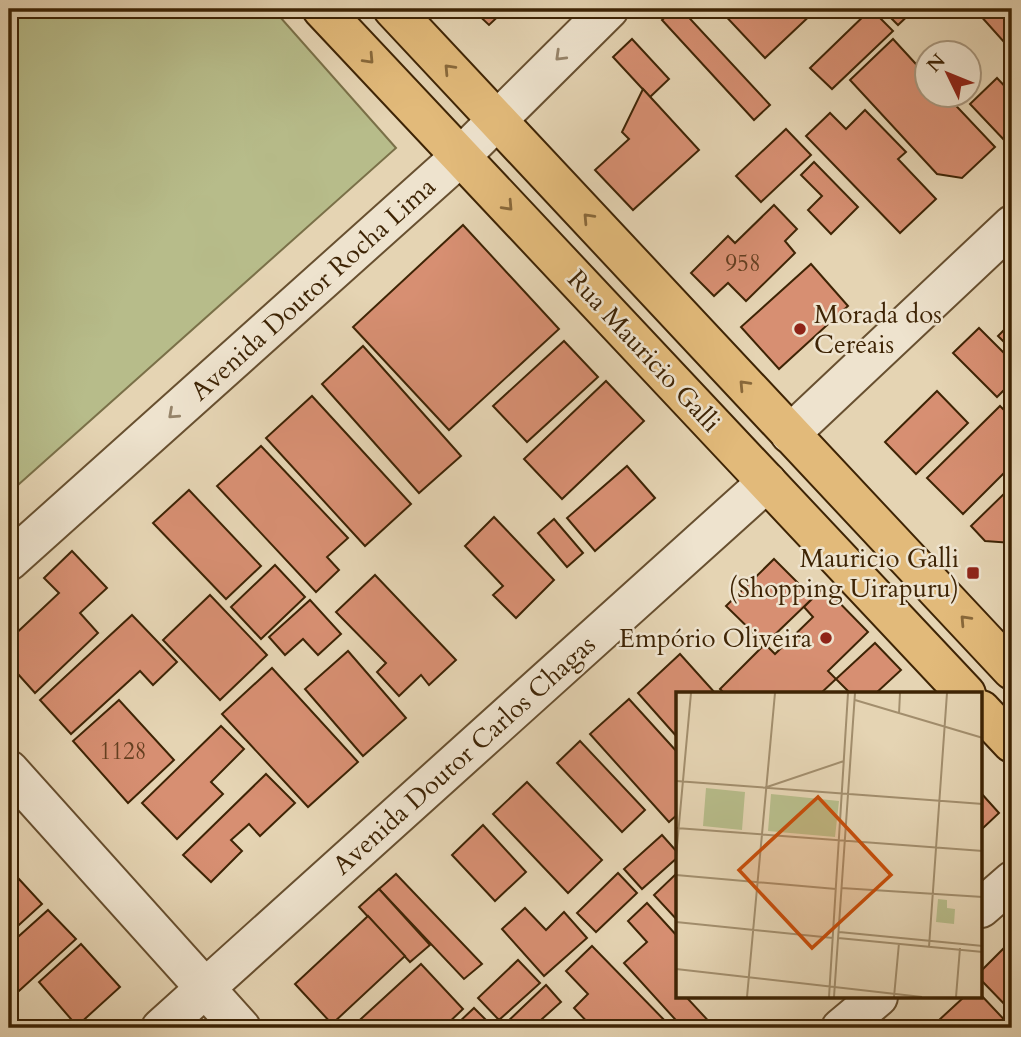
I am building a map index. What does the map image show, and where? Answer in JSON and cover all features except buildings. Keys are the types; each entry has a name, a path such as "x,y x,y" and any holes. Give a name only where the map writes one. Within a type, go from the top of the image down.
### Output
{"main road":[{"name":"Rua Mauricio Galli","path":"323,9 964,692"},
{"name":"Rua Mauricio Galli","path":"393,9 1012,670"},
{"path":"982,711 1012,743"}],"street":[{"name":"Avenida Doutor Rocha Lima","path":"9,561 461,156 608,9"},
{"path":"790,435 1012,225"},
{"name":"Avenida Doutor Carlos Chagas","path":"161,1028 767,482"},
{"path":"9,770 241,1028"},
{"path":"982,907 1012,881"},
{"path":"841,1028 877,998"}],"green space":[{"path":"20,9 273,9 396,148 9,493 9,19"}],"place":[{"name":"Morada dos Cereais","path":"800,329"},
{"name":"Mauricio Galli (Shopping Uirapuru)","path":"973,573"},
{"name":"Empório Oliveira","path":"826,638"}]}
